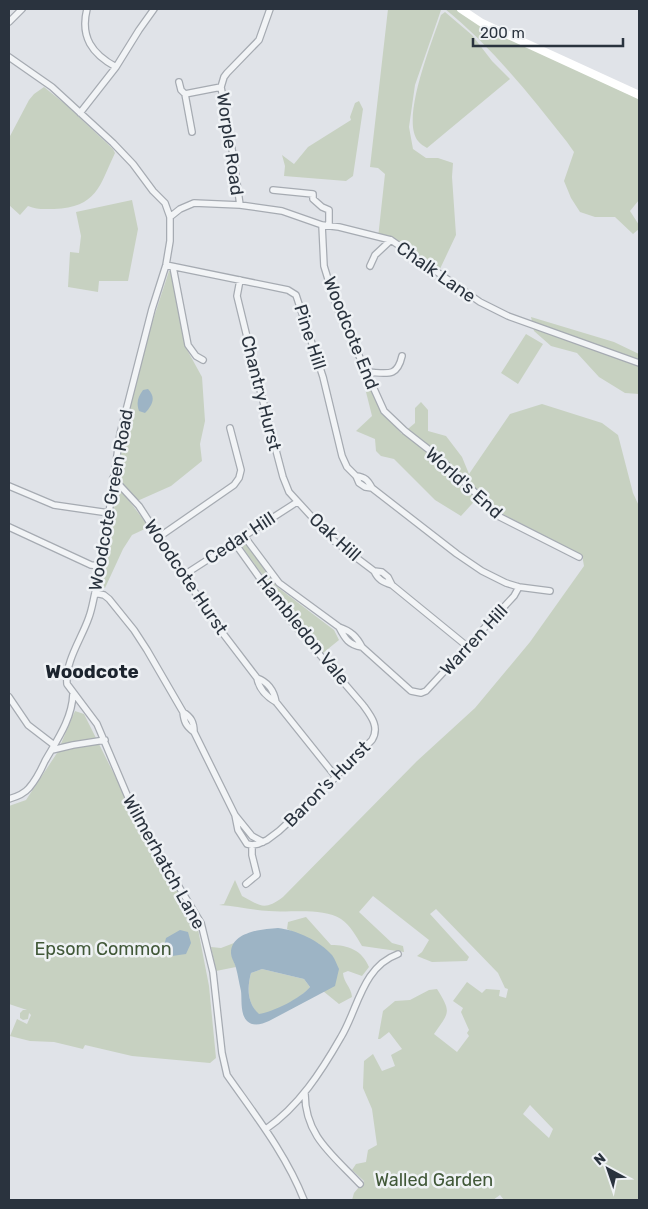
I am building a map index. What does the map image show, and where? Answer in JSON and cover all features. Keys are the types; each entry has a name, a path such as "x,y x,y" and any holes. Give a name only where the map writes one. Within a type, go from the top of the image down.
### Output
{"main road":[{"path":"461,9 482,23 639,95"}],"street":[{"path":"9,22 22,9"},
{"path":"87,9 85,30 90,44 98,56 116,67"},
{"path":"80,113 116,67 152,9"},
{"name":"Worple Road","path":"240,205 221,87 227,73 259,40 270,9"},
{"path":"9,57 52,87 113,143 166,203 170,217"},
{"path":"179,82 181,90 185,94 192,132"},
{"path":"185,94 221,87"},
{"path":"273,190 312,194 313,199 329,210 325,225"},
{"name":"Chalk Lane","path":"170,217 182,208 194,203 240,205 282,210 325,225 391,240 489,308 639,363"},
{"name":"Woodcote Green Road","path":"73,694 67,684 68,670 90,616 109,513 123,420 152,310 170,266 170,217"},
{"name":"Woodcote End","path":"325,225 322,256 334,298 384,410 405,431"},
{"path":"370,266 375,255 391,240"},
{"path":"170,266 188,345 196,356 203,360"},
{"name":"Pine Hill","path":"170,266 292,291 298,299 323,376 342,456 347,467 356,476 364,477 372,488 482,571 519,587 550,591"},
{"name":"Chantry Hurst","path":"240,280 237,296 258,382 283,477 289,492 297,502"},
{"path":"367,372 394,372 400,367 402,356"},
{"path":"159,537 234,485 239,478 241,470 230,428"},
{"name":"World's End","path":"405,431 437,456 496,515 579,557"},
{"name":"Woodcote Hurst","path":"114,478 139,506 215,623 257,678 266,682 274,693 276,702 336,777"},
{"path":"9,486 54,505 109,513"},
{"name":"Cedar Hill","path":"184,575 297,502"},
{"name":"Oak Hill","path":"297,502 333,540 374,571 382,572 388,577 392,585 468,647"},
{"path":"9,528 84,561 100,566"},
{"name":"Warren Hill","path":"244,536 279,583 340,627 348,642 362,648 411,690 421,693 426,691 468,647 514,596 519,587"},
{"name":"Hambledon Vale","path":"234,542 289,619 356,695 372,718"},
{"path":"94,594 104,595 109,599 134,630 183,712 187,727 194,732 235,815 252,836 263,842"},
{"path":"9,799 17,797 30,787 70,715 73,694"},
{"name":"Wilmerhatch Lane","path":"73,694 97,724 122,786 140,824 201,923 213,972 225,1069 266,1129 304,1200"},
{"path":"9,697 28,725 53,748"},
{"name":"Baron's Hurst","path":"263,842 291,822 372,740 376,729 372,718"},
{"path":"53,748 105,740"},
{"path":"235,815 238,830 242,839 247,844 252,845 263,842"},
{"path":"246,884 257,875 252,845"},
{"path":"266,1129 285,1114 305,1094 342,1036 365,985 388,958 398,954"},
{"path":"305,1094 305,1106 312,1129 320,1142 360,1184"}],"green space":[{"path":"388,9 445,9 441,10 415,85 409,127 413,149 426,158 438,158 453,163 452,177 456,235 439,271 394,238 378,238 385,174 378,168 370,167"},
{"path":"445,9 456,9 493,31 639,99 639,200 630,211 639,225 639,229 633,234 615,217 595,217 580,212 571,198 564,181 574,152 510,72 479,39"},
{"path":"445,12 472,35 492,61 510,79 427,148 418,141 413,130 415,98 425,60 441,15"},
{"path":"44,87 65,104 115,153 100,185 88,199 79,204 54,209 38,209 28,206 20,215 9,205 9,138 29,100"},
{"path":"359,101 363,109 353,176 346,181 284,176 285,166 282,155 294,164 308,147 351,120 350,117 355,103"},
{"path":"132,200 138,229 128,281 99,281 98,292 68,287 70,252 79,253 81,236 76,212"},
{"path":"169,271 173,271 174,288 185,346 202,377 205,421 200,444 202,461 171,486 135,502 116,477 127,414 150,329"},
{"path":"531,317 614,342 639,354 639,394 625,393 599,377 577,353 551,346 534,331"},
{"path":"526,334 543,344 518,384 501,373"},
{"name":"Walled Garden","path":"371,389 382,412 402,434 415,423 415,408 421,402 428,410 428,431 446,436 462,457 469,474 510,414 542,404 602,423 618,435 633,493 639,506 639,1200 504,1200 500,1195 493,1200 352,1200 354,1193 364,1181 352,1170 356,1164 366,1162 368,1150 377,1145 372,1109 363,1088 364,1061 373,1054 382,1071 395,1066 391,1055 402,1049 389,1032 378,1039 383,1011 395,1001 410,1000 429,990 437,989 445,1003 447,1012 434,1034 457,1052 469,1036 467,1033 469,1030 461,1012 463,1008 453,1001 467,982 482,993 486,989 500,990 499,996 506,998 508,989 505,988 498,973 436,909 430,914 469,957 467,961 432,962 417,956 422,952 429,940 373,896 359,912 392,943 403,946 404,952 362,946 345,922 334,915 306,911 269,911 219,905 224,904 235,880 242,896 262,906 271,904 283,897 417,761 475,708 530,642 584,566 582,555 499,512 481,494 461,516 435,500 394,459 381,456 376,451 375,439 356,431 372,416 366,392","holes":["530,1105 553,1129 549,1138 523,1114"]},
{"path":"121,490 149,527 132,535 123,549 105,588 99,586 116,492"},
{"path":"246,544 276,586 334,630 339,640 323,653 242,547"},
{"name":"Epsom Common","path":"75,711 84,714 145,836 197,924 209,986 216,1058 210,1063 132,1056 85,1045 83,1049 54,1042 30,1041 10,1036 17,1019 27,1024 31,1015 29,1013 28,1019 23,1020 20,1018 20,1013 23,1010 27,1010 9,1004 9,806 26,800 57,753"},
{"path":"306,917 331,945 349,947 362,956 369,967 362,976 348,971 343,973 352,997 339,1004 323,991 335,985 319,944 287,929 288,922"},
{"path":"234,943 231,954 236,967 216,971 211,947 221,948"},
{"path":"262,969 304,979 310,987 306,992 287,1004 259,1015 250,1000 249,984 251,973"}],"water":[{"path":"148,389 153,398 150,407 145,413 139,411 138,402 143,390"},
{"path":"278,928 307,937 321,945 332,955 339,969 335,986 269,1021 261,1024 252,1024 247,1021 243,1014 241,991 231,955 232,946 236,940 248,933","holes":["262,969 304,979 310,987 300,996 286,1004 259,1014 252,1005 249,995 251,973"]},
{"path":"180,930 188,932 191,943 186,954 172,956 164,946 166,938"}],"district":[{"name":"Woodcote","path":"92,671"}]}
